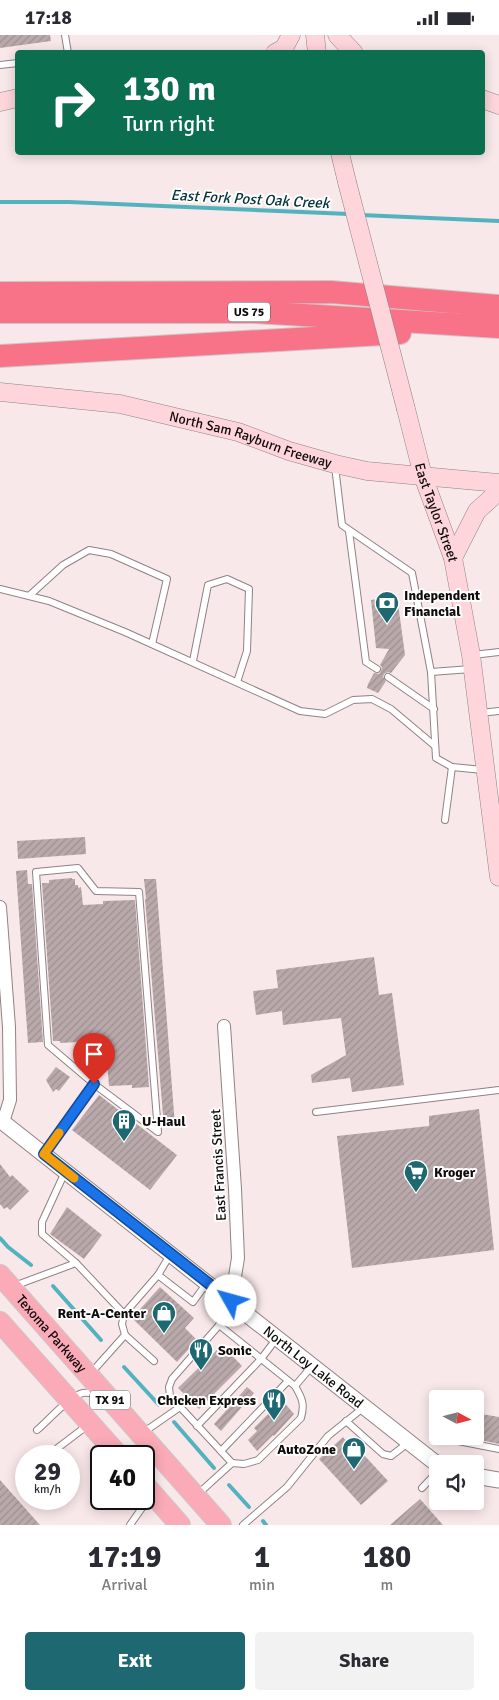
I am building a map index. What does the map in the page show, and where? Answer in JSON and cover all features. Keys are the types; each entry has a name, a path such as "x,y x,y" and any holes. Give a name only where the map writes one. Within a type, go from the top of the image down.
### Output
{"highway":[{"name":"US 75","path":"0,293 331,292 499,320"},
{"name":"US 75","path":"0,312 254,312 499,320"},
{"path":"0,357 499,320"}],"main road":[{"path":"280,50 284,47 291,35"},
{"path":"315,35 317,50"},
{"path":"337,35 351,50"},
{"path":"0,102 15,99"},
{"path":"485,100 499,105"},
{"name":"East Taylor Street","path":"340,155 423,476 453,558 472,662 478,713 492,770 499,877"},
{"name":"North Sam Rayburn Freeway","path":"2,392 120,405 238,432 289,451 367,471 499,483"},
{"path":"453,558 477,511 499,491"},
{"name":"Texoma Parkway","path":"5,1281 221,1525"},
{"name":"TX 91","path":"0,1322 109,1445"},
{"path":"155,1497 180,1525"}],"street":[{"path":"0,907 10,1037 10,1100 1,1121"},
{"name":"East Francis Street","path":"224,1026 238,1258 233,1303"},
{"name":"North Loy Lake Road","path":"1,1121 429,1458"},
{"path":"484,1478 499,1480"}],"lane":[{"path":"65,35 68,50"},
{"path":"0,65 15,63"},
{"path":"335,464 342,525 412,573 432,672 436,758 452,767 492,770"},
{"path":"349,531 366,662 377,669"},
{"path":"30,595 63,565 89,550 112,555 167,579 152,644"},
{"path":"193,661 208,585 227,579 249,589 246,651 237,683"},
{"path":"0,589 49,601 193,661 300,711 325,714 353,700 372,699 390,709 436,746"},
{"path":"432,672 472,662 499,652"},
{"path":"388,677 434,709"},
{"path":"478,713 499,711"},
{"path":"445,820 452,767"},
{"path":"78,868 96,891 139,892 158,1131 94,1084 48,1045 36,872 78,868"},
{"path":"44,1154 94,1084"},
{"path":"316,1111 499,1090"},
{"path":"66,1171 42,1222 42,1234 76,1263 124,1315"},
{"path":"154,1361 124,1335 122,1324 124,1315 158,1275 170,1254"},
{"path":"5,1281 76,1263"},
{"path":"158,1275 193,1302 207,1283"},
{"path":"219,1325 295,1386 303,1399 304,1409 301,1417 258,1460 244,1464 232,1463 170,1396 169,1387 172,1379 219,1325 233,1303"},
{"path":"89,1376 124,1335"},
{"path":"197,1425 261,1359 277,1338"},
{"path":"295,1386 312,1365"},
{"path":"221,1451 288,1381"},
{"path":"37,1430 79,1394 107,1396"},
{"path":"140,1434 180,1407"},
{"path":"243,1525 287,1487 328,1436 364,1407"},
{"path":"346,1421 383,1454 391,1456 409,1442"},
{"path":"62,1445 90,1424"},
{"path":"479,1445 499,1449"},
{"path":"195,1497 232,1463"},
{"path":"422,1489 429,1481"},
{"path":"131,1524 138,1510"}],"building":[{"path":"0,35 50,35 51,41 0,48"},
{"name":"Independent Financial","path":"397,596 405,655 391,673 384,674 383,677 386,681 378,693 367,688 368,684 374,673 379,674 381,671 382,667 380,665 389,649 376,648 371,600"},
{"path":"85,837 86,854 18,859 17,841"},
{"path":"27,870 28,884 32,884 43,1042 28,1043 16,871"},
{"path":"75,879 75,885 78,885 78,888 81,887 83,905 103,904 103,901 135,900 149,1087 132,1088 132,1085 109,1086 107,1062 89,1063 85,1061 82,1055 79,1055 78,1042 60,1043 60,1041 53,1041 42,883 49,883 49,880"},
{"path":"144,879 156,879 175,1126 164,1127"},
{"path":"374,957 379,995 392,993 404,1085 352,1092 350,1078 312,1083 311,1075 346,1055 341,1018 283,1025 282,1011 256,1015 253,991 278,988 276,970"},
{"path":"56,1067 70,1077 59,1091 56,1089 53,1092 46,1080"},
{"name":"U-Haul","path":"99,1095 177,1155 150,1190 72,1130"},
{"name":"Kroger","path":"479,1109 494,1250 352,1268 337,1136 429,1126 429,1116"},
{"path":"0,1164 10,1177 12,1175 29,1191 10,1210 7,1207 4,1209 0,1204"},
{"path":"67,1207 102,1235 84,1259 50,1234"},
{"name":"Rent-A-Center","path":"160,1287 194,1318 185,1328 197,1340 177,1362 132,1318"},
{"name":"Sonic","path":"222,1345 242,1366 199,1409 178,1388"},
{"path":"247,1387 254,1393 221,1431 214,1424"},
{"name":"Chicken Express","path":"282,1400 294,1414 257,1451 248,1440 257,1431 254,1428"},
{"path":"484,1414 499,1417 499,1444 484,1441"},
{"name":"AutoZone","path":"343,1437 350,1446 353,1443 388,1481 361,1505 319,1459"},
{"path":"0,1480 15,1497 15,1510 27,1510 40,1525 0,1525"},
{"path":"420,1499 443,1525 390,1525"}],"waterway":[{"name":"East Fork Post Oak Creek","path":"0,202 69,202 349,214"},
{"name":"East Fork Post Oak Creek","path":"361,215 499,221"},
{"path":"0,1238 8,1247 31,1265"},
{"path":"53,1286 101,1340"},
{"path":"124,1367 159,1405"},
{"path":"174,1422 214,1468"},
{"path":"229,1485 249,1507"},
{"path":"263,1521 266,1525"}],"slow traffic":[{"path":"59,1133 44,1154 74,1178"}],"place":[{"name":"Independent Financial","path":"387,624"},
{"name":"U-Haul","path":"124,1142"},
{"name":"Kroger","path":"416,1193"},
{"name":"Rent-A-Center","path":"164,1334"},
{"name":"Sonic","path":"201,1371"},
{"name":"Chicken Express","path":"274,1421"},
{"name":"AutoZone","path":"354,1470"}],"route":[{"path":"94,1084 44,1154 231,1301"}]}
